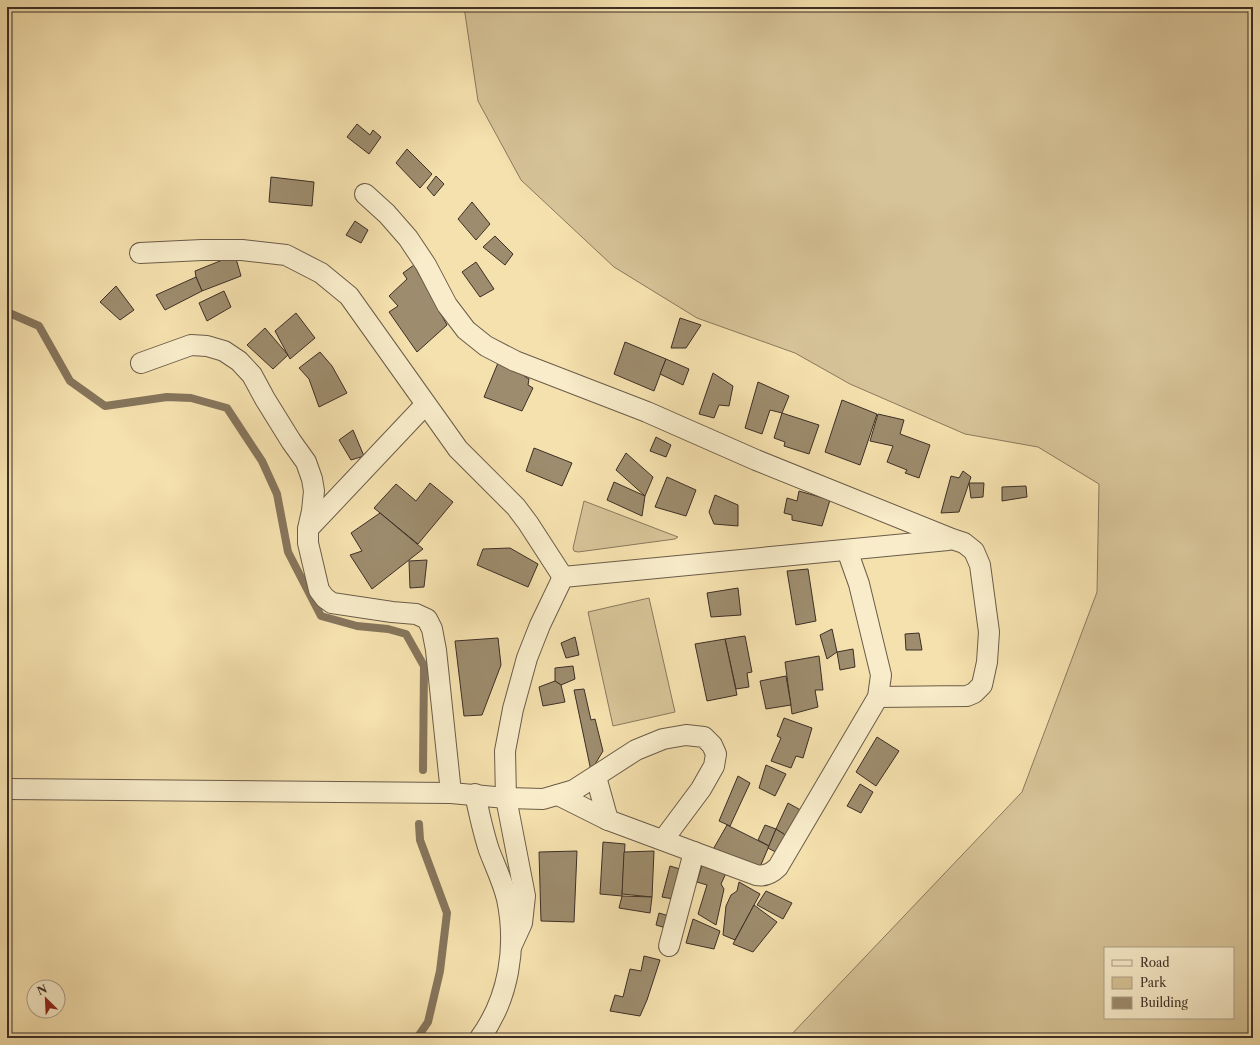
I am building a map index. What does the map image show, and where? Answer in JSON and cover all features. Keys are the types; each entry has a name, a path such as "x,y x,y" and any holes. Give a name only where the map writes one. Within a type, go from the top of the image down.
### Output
{"street":[{"path":"365,194 387,214 408,238 426,265 446,305 466,330 486,346 515,361 647,412 756,460 964,543 974,551 980,565 989,632 987,662 982,685 974,693 967,696 878,697"},
{"path":"140,253 242,250 286,255 320,273 349,296 458,449 516,507 563,578"},
{"path":"141,363 191,345 207,346 224,351 239,361 252,375 287,436 306,462 312,479 314,491 308,529 308,543 318,584 325,598 332,603 342,605 416,614 427,619 432,629 436,650 451,793"},
{"path":"308,529 426,405"},
{"path":"563,578 952,539"},
{"path":"558,795 608,820 760,876 773,872 778,867 878,697 881,675 859,584 847,550"},
{"path":"511,947 522,923 525,896 506,798 505,751 513,709 526,658 563,578"},
{"path":"7,789 451,793 506,798 543,799 574,790 636,750 663,738 686,735 704,738 712,745 716,754 714,766 701,789 663,840"},
{"path":"596,776 608,820"},
{"path":"475,794 483,831 507,899 511,947 509,974 501,1000 490,1025 480,1038"},
{"path":"669,946 694,852"}],"green space":[{"path":"464,7 1253,7 1253,1038 788,1038 1022,792 1097,592 1099,484 1038,447 965,434 850,384 795,353 697,318 614,267 521,180 478,101"},
{"path":"584,501 678,537 675,539 578,552 574,551 573,548"},
{"path":"649,598 675,712 613,726 588,612"}],"building":[{"path":"357,124 370,135 373,130 381,137 369,154 347,137"},
{"path":"407,149 432,174 420,188 396,163"},
{"path":"436,176 444,184 434,196 427,188"},
{"path":"271,177 314,182 312,206 269,202"},
{"path":"472,202 490,224 476,240 458,219"},
{"path":"355,221 368,230 361,243 346,235"},
{"path":"495,236 513,254 505,265 483,247"},
{"path":"235,255 241,276 202,291 195,271"},
{"path":"476,262 494,289 480,297 462,272"},
{"path":"414,265 447,325 417,352 389,312 398,306 389,296 407,279 403,273"},
{"path":"196,277 202,291 165,310 156,295"},
{"path":"116,286 134,310 120,320 100,302"},
{"path":"224,291 231,307 207,321 199,303"},
{"path":"296,313 315,338 290,359 275,331"},
{"path":"680,318 701,325 686,348 671,348"},
{"path":"265,328 288,355 273,369 247,345"},
{"path":"625,342 666,359 654,391 614,374"},
{"path":"320,352 332,366 347,393 319,407 309,379 299,368"},
{"path":"500,358 525,372 524,376 529,379 528,385 533,388 522,411 484,397"},
{"path":"666,359 689,369 683,385 660,374"},
{"path":"713,373 733,386 729,406 719,405 714,418 699,414"},
{"path":"758,382 789,396 782,413 770,410 762,434 745,428"},
{"path":"842,400 877,414 860,465 825,452"},
{"path":"782,413 819,425 809,454 784,446 785,442 774,438"},
{"path":"878,414 904,420 900,434 930,445 919,478 905,473 907,470 887,462 893,446 870,441"},
{"path":"353,430 364,456 351,460 339,440"},
{"path":"656,437 671,445 666,457 650,451"},
{"path":"534,448 572,463 562,486 526,471"},
{"path":"626,453 653,477 645,496 616,470"},
{"path":"963,471 971,477 959,512 941,513 951,476 959,478"},
{"path":"667,477 696,490 686,516 655,507"},
{"path":"614,482 645,496 642,516 607,500"},
{"path":"430,483 453,502 418,544 374,508 396,484 416,501"},
{"path":"969,483 984,483 983,497 971,498"},
{"path":"1026,486 1027,497 1002,501 1002,487"},
{"path":"799,491 830,500 822,526 792,520 792,515 784,513 787,498 797,501"},
{"path":"715,495 738,505 738,526 714,524 709,512"},
{"path":"380,513 423,549 372,589 350,555 362,551 351,533"},
{"path":"510,548 538,564 528,587 477,565 483,549"},
{"path":"427,560 424,587 410,588 409,561"},
{"path":"808,569 816,621 796,625 787,571"},
{"path":"738,588 741,615 711,617 707,593"},
{"path":"832,629 837,652 827,659 820,635"},
{"path":"919,633 922,650 906,650 905,634"},
{"path":"745,636 752,672 747,673 749,687 736,689 725,639"},
{"path":"575,637 579,655 566,658 561,643"},
{"path":"498,638 501,665 482,715 464,716 455,641"},
{"path":"725,639 737,695 707,701 695,644"},
{"path":"853,649 855,667 840,670 837,652"},
{"path":"819,656 823,690 815,690 818,707 792,714 785,662"},
{"path":"573,666 575,679 561,685 555,681 555,668"},
{"path":"786,676 791,705 766,709 760,681"},
{"path":"555,681 561,685 565,702 543,706 539,687"},
{"path":"584,689 591,720 595,719 603,751 591,771 574,690"},
{"path":"784,718 812,728 803,758 796,756 791,768 771,761 781,738 777,736"},
{"path":"877,737 899,751 876,786 856,772"},
{"path":"766,765 786,774 775,796 759,788"},
{"path":"738,776 750,783 730,826 719,821"},
{"path":"860,784 873,792 861,813 847,806"},
{"path":"788,803 806,813 793,840 776,829"},
{"path":"727,825 769,846 757,874 711,853"},
{"path":"765,825 776,829 769,846 758,840"},
{"path":"776,829 793,840 783,856 768,848"},
{"path":"603,842 625,844 622,896 600,894"},
{"path":"577,851 574,922 541,921 539,852"},
{"path":"654,851 652,897 622,894 624,852"},
{"path":"702,865 727,871 721,884 724,889 716,925 698,914 707,885 697,882"},
{"path":"670,866 680,869 673,899 662,897"},
{"path":"739,882 760,894 735,940 723,935 726,906 731,895 737,891"},
{"path":"766,891 792,903 783,919 757,905"},
{"path":"622,896 652,897 650,913 619,908"},
{"path":"754,905 777,922 753,952 733,944"},
{"path":"659,913 669,916 666,928 656,925"},
{"path":"693,919 720,931 714,949 686,943"},
{"path":"644,956 660,960 647,1000 640,1016 610,1011 615,995 623,997 630,969 641,971"},
{"path":"613,1033 618,1038 605,1038"}],"waterway":[{"path":"7,312 39,326 70,381 105,406 167,397 191,398 227,408 262,461 277,494 288,552 321,616 357,626 388,629 406,634 424,666 423,770"},
{"path":"417,1038 428,1022 440,971 447,913 420,840 419,824"}]}
